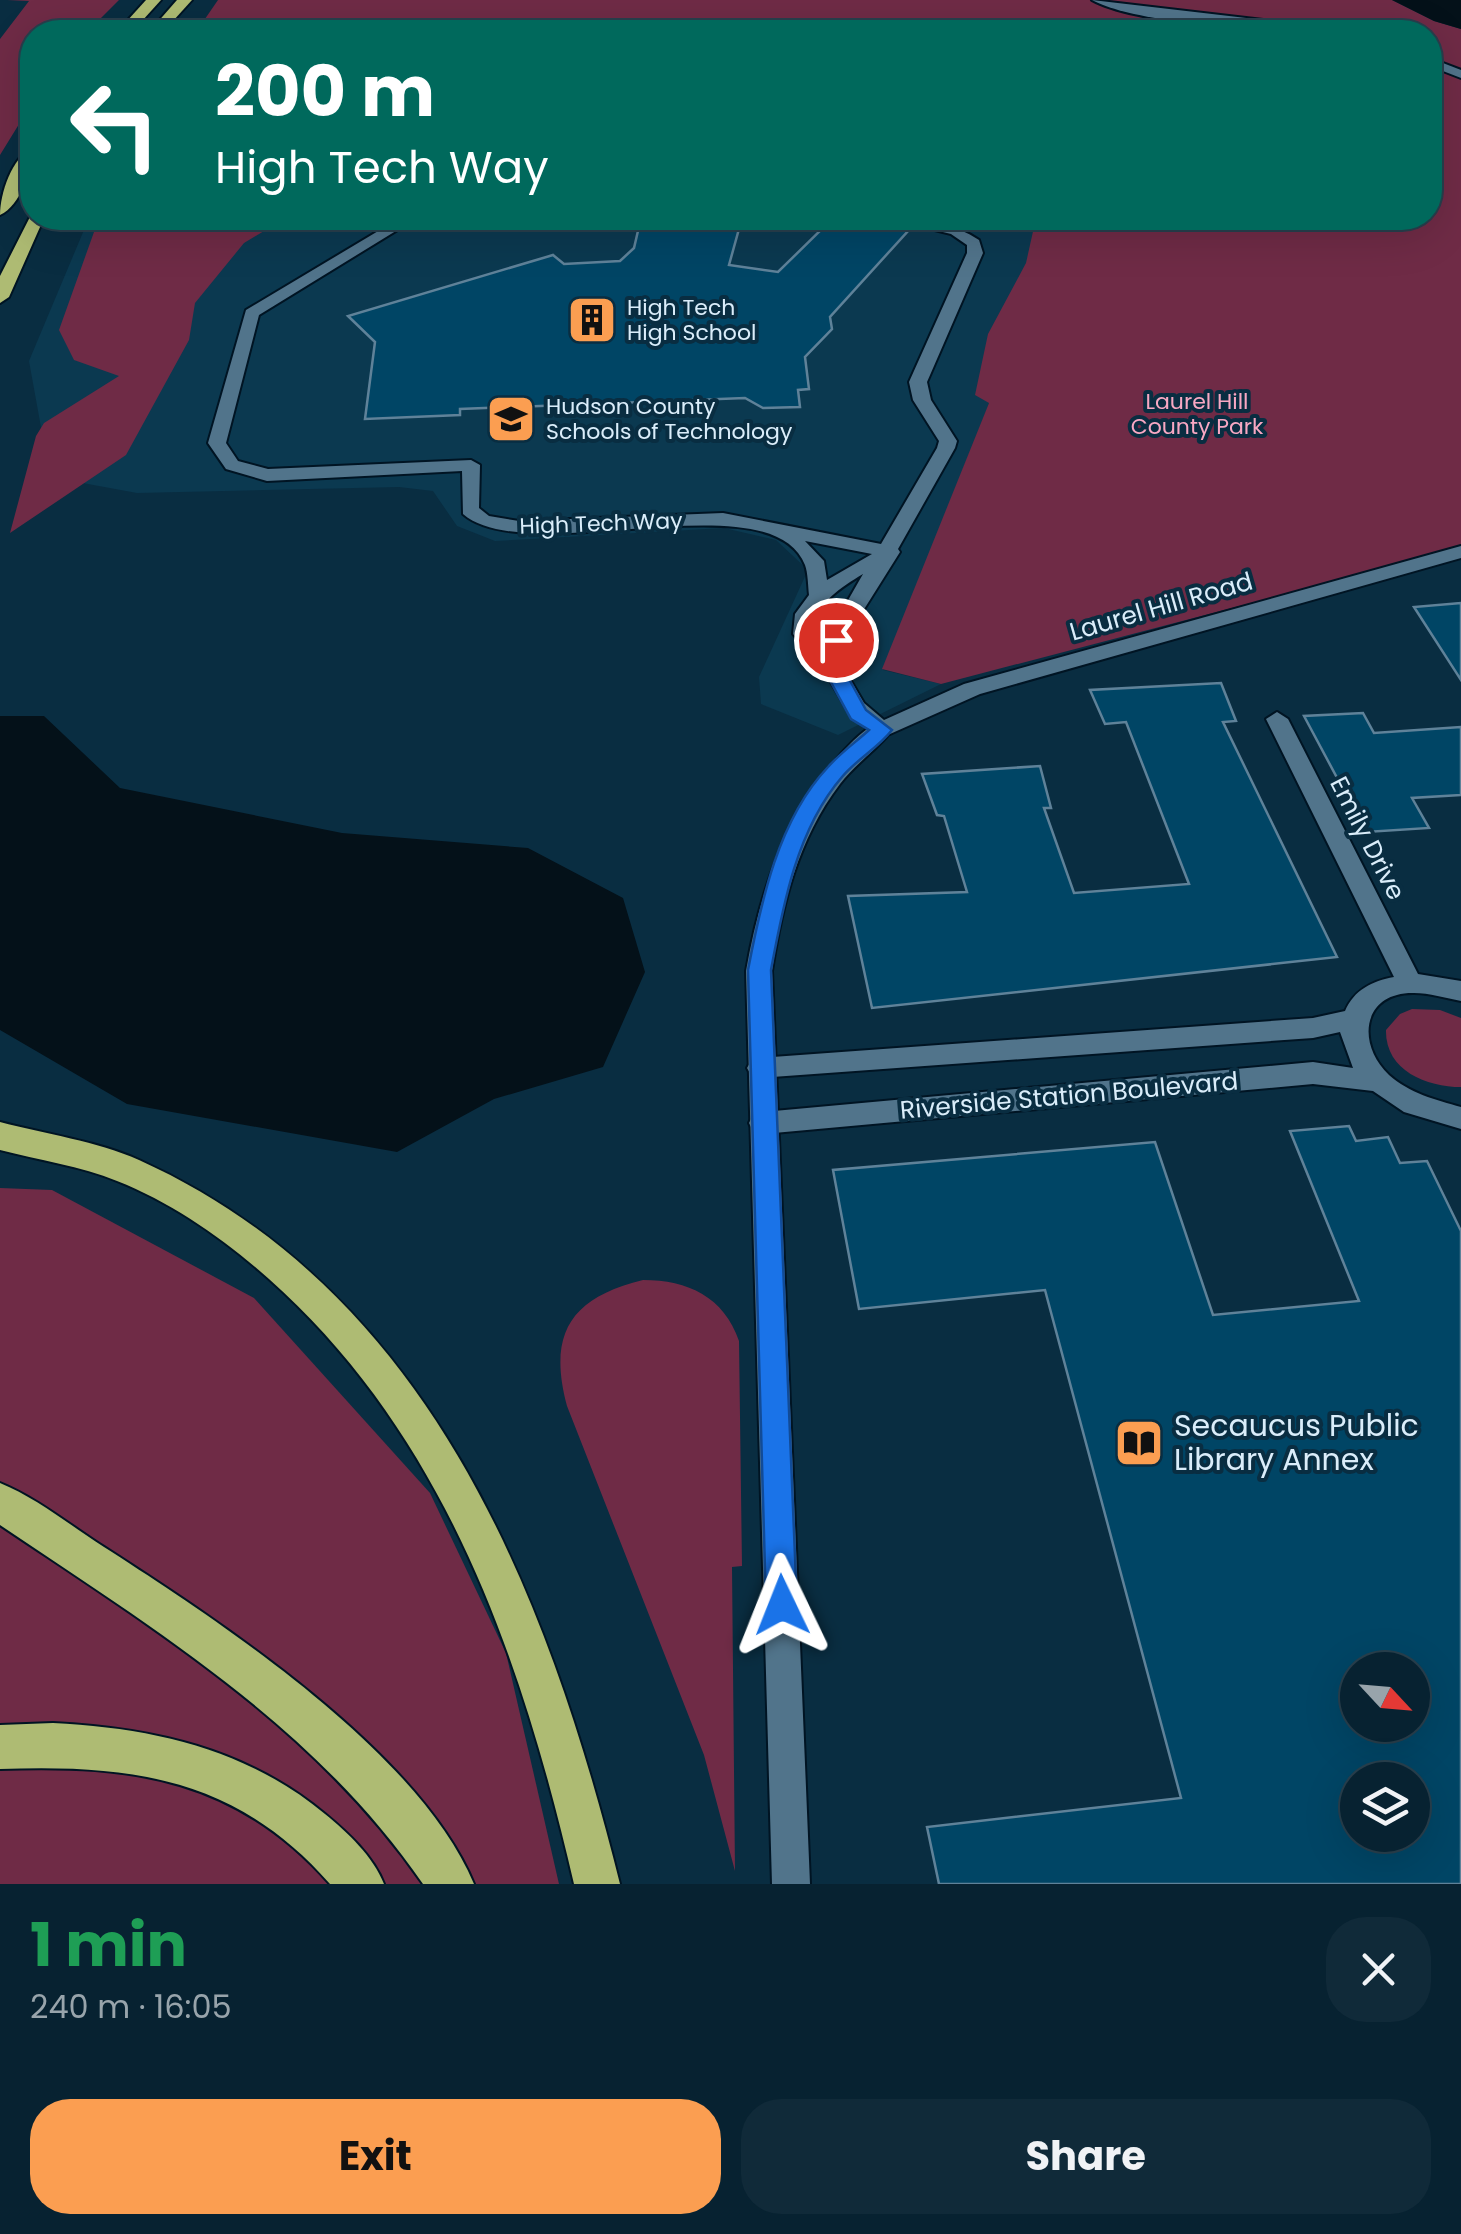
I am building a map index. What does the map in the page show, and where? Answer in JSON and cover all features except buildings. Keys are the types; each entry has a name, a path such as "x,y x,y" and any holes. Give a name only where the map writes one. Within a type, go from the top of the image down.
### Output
{"highway":[{"path":"135,20 154,0"},
{"path":"167,20 185,0"},
{"path":"0,210 20,174"},
{"path":"0,305 0,296 30,230"},
{"path":"0,1136 76,1150 139,1172 217,1218 278,1264 330,1314 405,1404 459,1486 526,1629 546,1683 597,1884"},
{"path":"0,1502 308,1716 386,1793 452,1884"},
{"path":"0,1747 109,1746 195,1763 287,1811 318,1836 361,1884"}],"street":[{"path":"1098,0 1142,12 1218,20"},
{"name":"High Tech Way","path":"390,230 252,313 217,443 232,465 267,475 424,470 471,475 470,510 474,516 506,526 706,519 782,528 890,552"},
{"path":"831,664 841,630 890,552 948,441 922,400 918,382 976,249 965,234 947,230"},
{"path":"782,528 814,561 820,595"},
{"path":"882,730 853,708 831,664 802,633 804,615 820,595 890,552"},
{"name":"Laurel Hill Road","path":"791,1884 759,970 785,862 833,773 882,730 922,708 988,684 1461,552"},
{"name":"Emily Drive","path":"1277,719 1409,982"},
{"path":"1461,991 1409,982 1378,990 1358,1007 1352,1019 1355,1050 1374,1081 1417,1107 1461,1118"},
{"name":"Riverside Station Boulevard","path":"760,1068 1313,1028 1352,1019"},
{"name":"Riverside Station Boulevard","path":"763,1124 1313,1074 1374,1081"}],"shaded area":[{"path":"1392,0 1461,0 1461,29"},
{"name":"Hudson County Schools of Technology","path":"84,230 1052,230 1035,288 883,670 941,684 838,735 761,704 759,677 808,570 776,540 724,528 495,541 457,526 433,491 399,487 137,493 50,477 29,361"},
{"path":"0,716 44,716 120,788 342,833 528,848 623,898 645,972 603,1067 494,1099 397,1152 127,1104 0,1030"}],"green space":[{"path":"7,0 119,0 99,20 20,20 20,122 0,155 0,39 29,1"},
{"name":"Laurel Hill County Park","path":"218,0 1392,0 1432,20 204,20"},
{"name":"Laurel Hill County Park","path":"1442,23 1461,29 1461,548 941,684 882,669 989,403 975,395 988,334 1026,263 1033,230 1442,230"},
{"path":"95,230 266,230 244,243 195,303 189,340 126,455 10,533 36,436 44,423 119,376 74,360 59,330"},
{"path":"1412,1009 1440,1010 1461,1018 1461,1087 1422,1080 1392,1056 1386,1030 1400,1014"},
{"path":"0,1188 52,1190 254,1298 430,1493 506,1653 559,1884 0,1884"},
{"path":"643,1280 675,1283 702,1294 724,1313 739,1341 742,1566 732,1567 735,1871 704,1755 567,1406 562,1381 563,1340 581,1309 597,1297"}],"place":[{"name":"High Tech High School","path":"592,320"},
{"name":"Hudson County Schools of Technology","path":"511,419"},
{"name":"Secaucus Public Library Annex","path":"1139,1443"}],"route":[{"path":"782,1605 759,970 774,896 800,830 833,773 855,749 882,730 853,708 831,664 836,640"}]}
